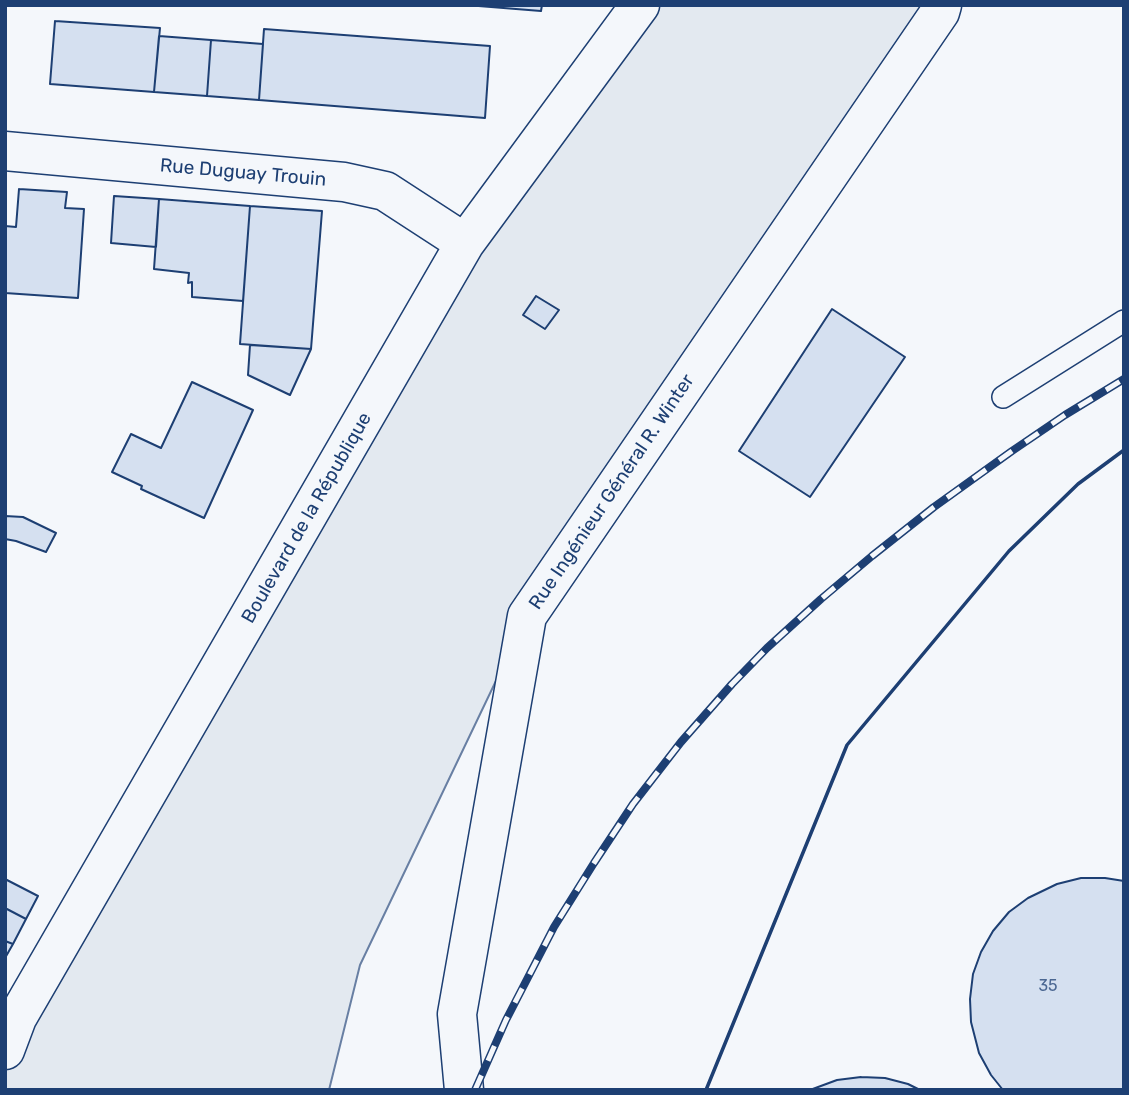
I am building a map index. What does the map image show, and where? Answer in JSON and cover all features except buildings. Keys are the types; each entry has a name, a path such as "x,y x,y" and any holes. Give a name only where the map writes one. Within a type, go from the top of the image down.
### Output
{"street":[{"name":"Boulevard de la République","path":"5,1050 17,1018 465,243 640,5"},
{"name":"Rue Ingénieur Général R. Winter","path":"464,1090 457,1014 527,616 933,23 942,5"},
{"name":"Rue Duguay Trouin","path":"5,151 344,182 385,191 465,243"}],"lane":[{"path":"1003,397 1124,321"}],"shaded area":[{"path":"640,5 942,5 527,616 360,965 329,1090 5,1090 5,1050 465,243"}],"railway":[{"path":"475,1090 506,1020 554,927 594,863 633,804 681,742 732,684 821,599 934,507 1065,415 1124,379"}],"wall":[{"path":"706,1090 847,745 1009,551 1078,484 1124,450"}]}
